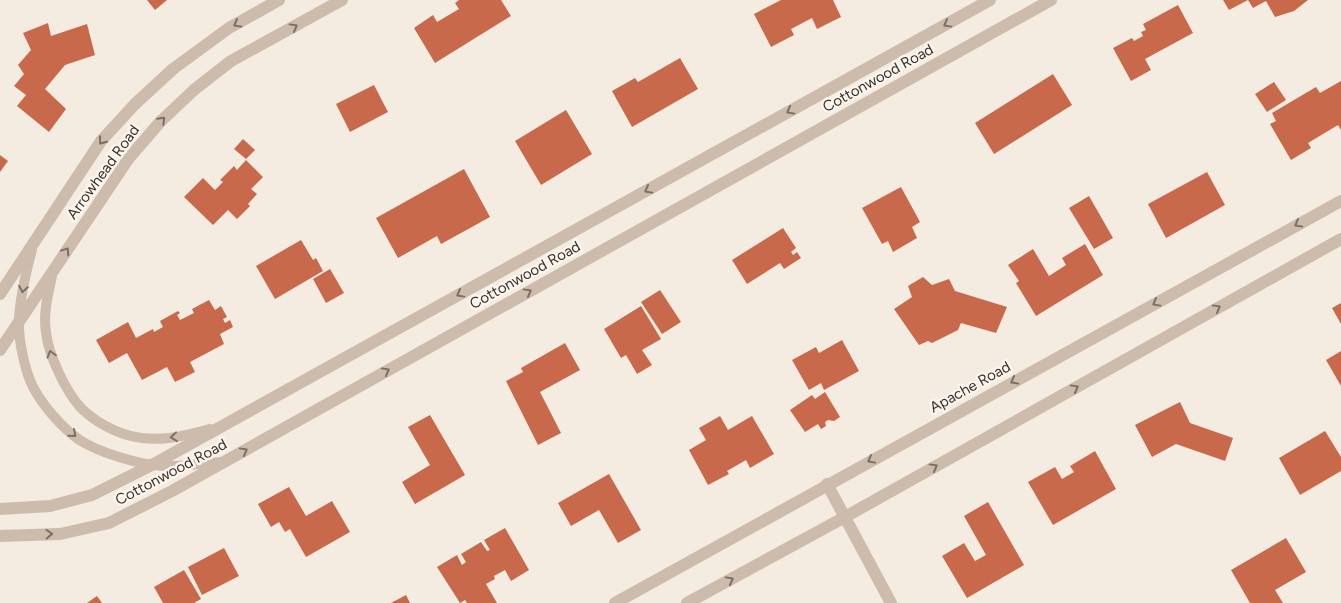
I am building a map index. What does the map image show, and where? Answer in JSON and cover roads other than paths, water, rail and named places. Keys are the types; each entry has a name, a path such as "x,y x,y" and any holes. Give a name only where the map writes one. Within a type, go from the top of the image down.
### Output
{"street":[{"name":"Arrowhead Road","path":"0,294 101,141 135,104 173,69 229,28 280,0"},
{"name":"Arrowhead Road","path":"0,350 129,158 161,121 231,61 342,0"},
{"name":"Cottonwood Road","path":"0,509 50,506 92,495 152,465 990,0"},
{"name":"Cottonwood Road","path":"0,536 60,534 109,523 172,491 1051,0"},
{"name":"Apache Road","path":"615,603 1341,201"},
{"path":"687,603 845,517 1341,239"},
{"path":"827,484 891,603"}],"lane":[{"path":"35,241 26,272 19,322 23,356 33,387 56,419 81,441 104,452 152,465 181,467 226,461"},
{"path":"53,270 45,307 46,334 54,362 81,408 101,424 130,436 154,439 181,437 221,427"}]}
